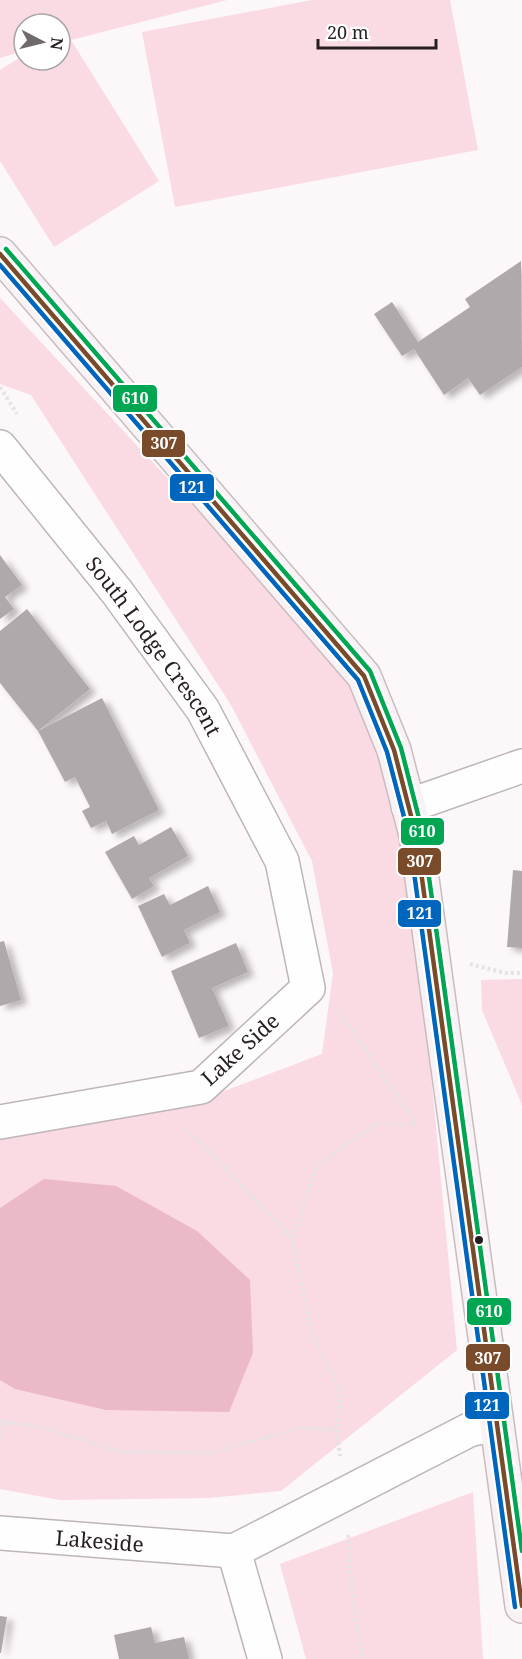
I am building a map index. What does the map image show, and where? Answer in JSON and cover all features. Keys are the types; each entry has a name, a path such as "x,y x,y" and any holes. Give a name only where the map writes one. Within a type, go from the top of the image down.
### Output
{"main road":[{"path":"0,254 364,676 394,750 416,834 495,1424 522,1606"}],"street":[{"name":"South Lodge Crescent","path":"0,447 117,592 203,710 282,861"},
{"path":"408,806 522,766"},
{"name":"Lake Side","path":"0,1122 201,1087 308,988 282,861"},
{"path":"265,1659 234,1551 469,1430 495,1424"},
{"name":"Lakeside","path":"0,1533 234,1551"}],"path":[{"path":"432,954 505,973 522,973"},
{"path":"336,1007 417,1125 419,1137"},
{"path":"158,1095 208,1154 292,1238"},
{"path":"362,1659 351,1582 345,1493 337,1430 341,1393 312,1335 292,1238 317,1166 374,1124 417,1125"},
{"path":"0,1421 5,1424 44,1428 120,1452 210,1453 300,1428 337,1430"},
{"path":"0,1439 5,1424"}],"shaded area":[{"path":"0,0 227,0 72,40 72,12 12,12 12,54 0,58"},
{"path":"312,0 450,0 478,150 175,207 142,32"},
{"path":"72,42 159,181 54,247 0,161 0,70 12,62 12,72 72,72"},
{"path":"0,298 353,678 381,745 404,840 427,1032 457,1350 281,1491 208,1498 60,1500 0,1489 0,1134 203,1099 322,1054 333,973 312,861 231,705 31,395 0,384"},
{"path":"522,979 522,1105 482,1010 481,980"},
{"path":"44,1179 116,1186 197,1231 250,1280 253,1353 229,1412 106,1410 15,1389 0,1380 0,1208"},
{"path":"473,1492 483,1659 306,1659 280,1564"}],"building":[{"path":"521,261 522,367 480,395 468,378 444,395 414,349 402,356 374,314 392,302 418,342 470,307 465,299"},
{"path":"0,555 22,585 5,597 14,609 0,619"},
{"path":"27,609 90,689 38,731 0,683 0,631"},
{"path":"102,698 159,810 112,834 106,821 91,828 82,811 90,807 75,777 65,782 38,731"},
{"path":"171,827 188,856 149,878 154,886 132,899 105,852 134,836 139,845"},
{"path":"513,870 522,871 522,948 507,947"},
{"path":"208,886 220,912 184,930 190,943 162,957 138,906 164,894 170,905"},
{"path":"4,941 21,1000 0,1006 0,942"},
{"path":"236,943 248,972 212,988 229,1026 199,1038 171,971"},
{"path":"0,1616 7,1617 1,1653 0,1653"},
{"path":"151,1627 155,1643 184,1637 189,1659 119,1659 114,1635"}],"transit line":[{"name":"610","path":"6,249 370,671 401,748 423,834 522,1551"},
{"name":"307","path":"0,254 364,676 394,750 416,835 522,1606"},
{"name":"121","path":"0,265 358,680 387,752 409,836 515,1607"}]}
